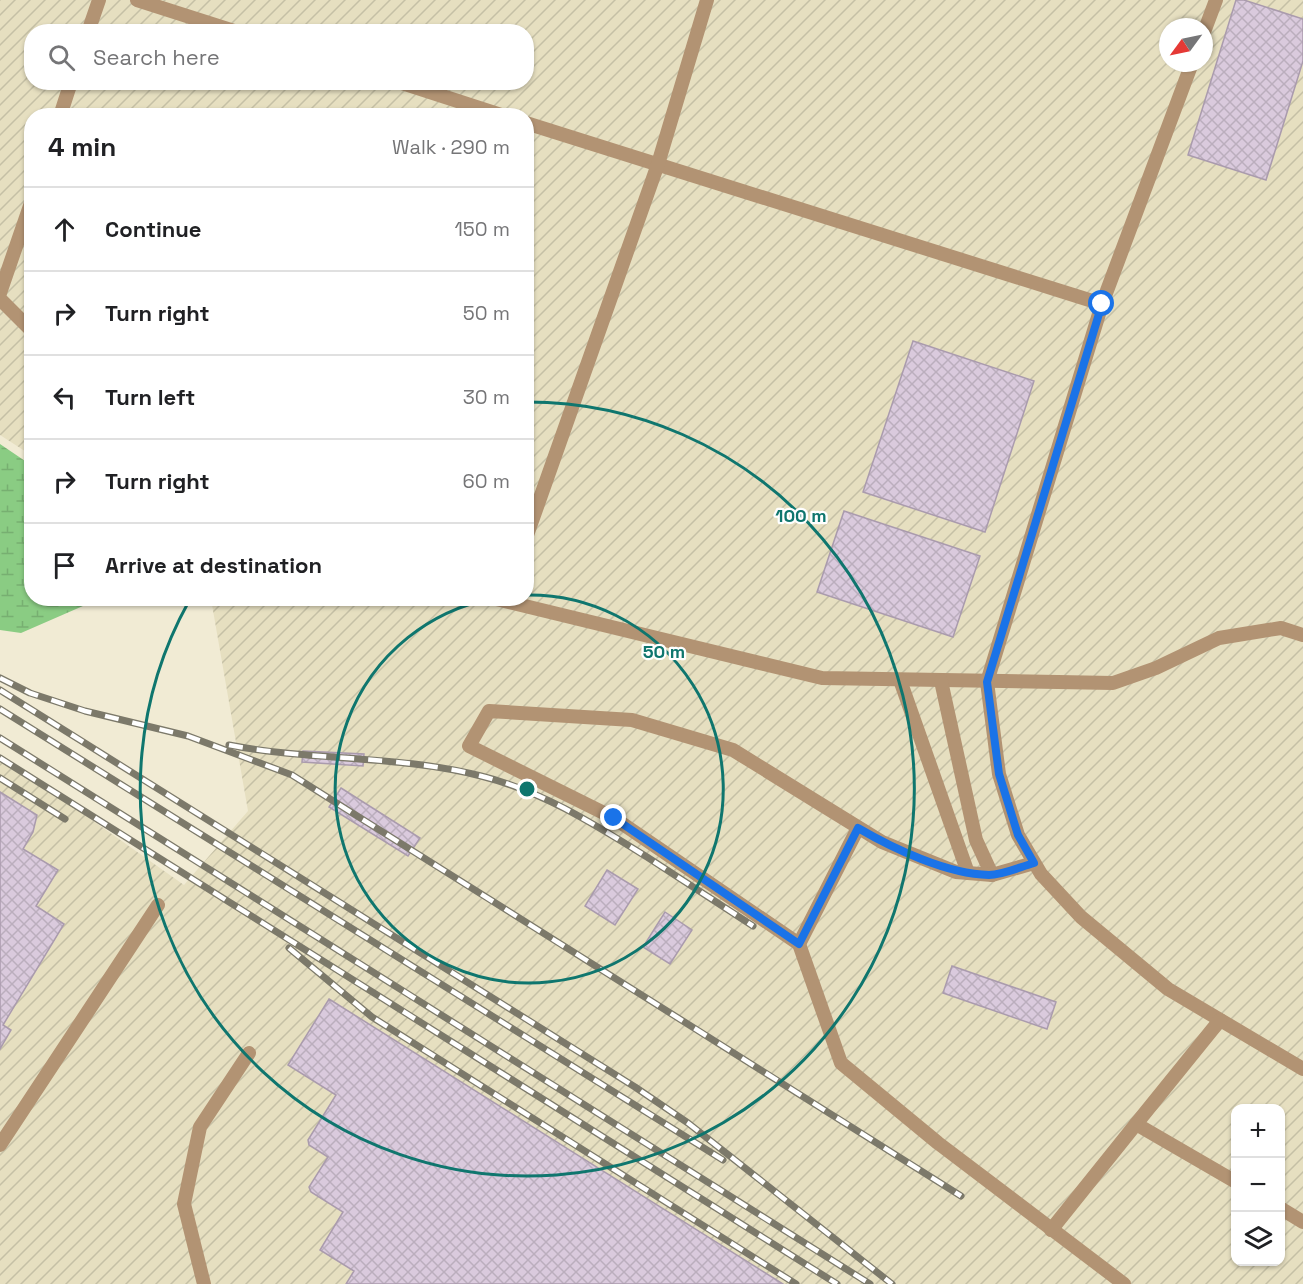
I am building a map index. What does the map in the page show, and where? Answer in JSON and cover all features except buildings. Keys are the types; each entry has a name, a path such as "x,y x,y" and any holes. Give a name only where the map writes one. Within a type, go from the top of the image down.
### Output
{"lane":[{"path":"91,24 99,0"},
{"path":"137,0 212,24"},
{"path":"534,515 658,164 707,0"},
{"path":"1209,18 1216,0"},
{"path":"1189,72 1102,304 987,682 999,774 1018,835 1041,874 1081,916 1168,989 1303,1069"},
{"path":"63,108 68,90"},
{"path":"424,90 479,108"},
{"path":"534,125 1102,304"},
{"path":"0,293 24,223"},
{"path":"0,299 24,322"},
{"path":"525,606 822,678 1113,683 1156,668 1219,638 1281,628 1303,635"},
{"path":"900,680 968,873"},
{"path":"941,681 976,840 992,875"},
{"path":"1034,863 992,875 956,872 882,842 733,750 632,720 489,711 469,746 614,818 799,944 841,1063 938,1143 1124,1284"},
{"path":"799,944 858,828"},
{"path":"0,1145 158,905"},
{"path":"1051,1230 1220,1020"},
{"path":"204,1284 184,1204 200,1127 249,1053"},
{"path":"1136,1124 1231,1179"},
{"path":"1285,1211 1303,1222"}],"shaded area":[{"path":"0,0 1303,0 1303,1284 0,1284 0,755 184,885 248,811 212,606 534,606 534,108 24,108 24,450 0,435"}],"green space":[{"path":"0,444 24,460 24,606 83,606 21,633 0,630"}],"railway":[{"path":"0,678 30,693 85,711 188,736 292,775 961,1196"},
{"path":"0,690 635,1087 688,1123 892,1284"},
{"path":"0,709 723,1160"},
{"path":"0,738 870,1284"},
{"path":"229,745 292,754 387,761 450,769 503,782 525,790 587,821 753,926"},
{"path":"0,758 837,1284"},
{"path":"0,778 65,819"},
{"path":"289,948 372,1017 796,1284"}],"route":[{"path":"614,818 799,944 858,828 882,842 956,872 992,875 1034,863 1018,835 999,774 987,682 1102,304"}]}
